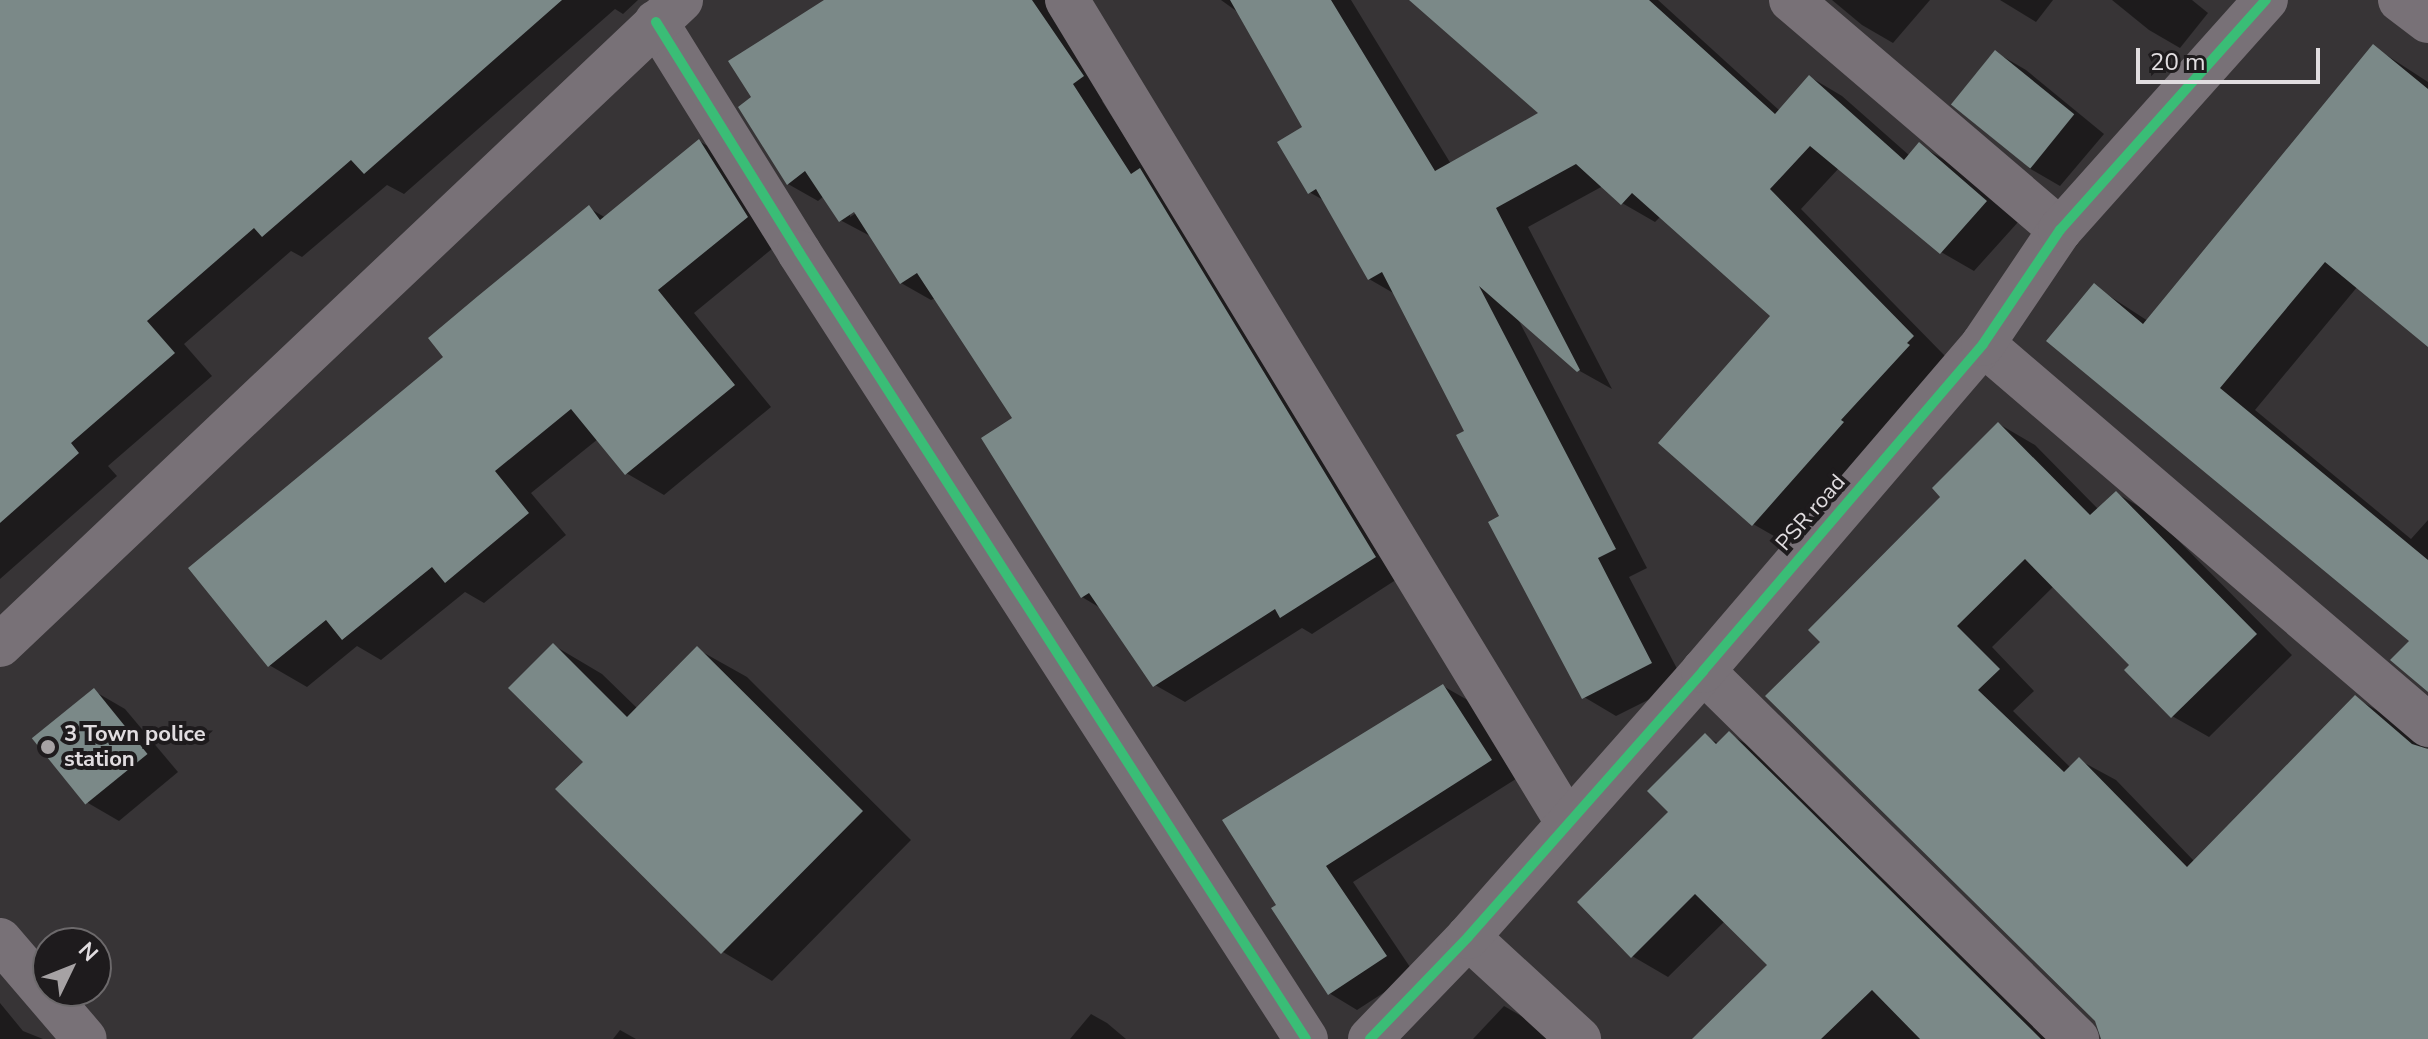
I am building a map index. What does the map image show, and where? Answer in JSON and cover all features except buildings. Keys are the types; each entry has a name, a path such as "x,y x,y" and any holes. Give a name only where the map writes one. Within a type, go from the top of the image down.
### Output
{"street":[{"path":"1067,0 1567,822"},
{"path":"1791,0 2060,230"},
{"name":"PSR road","path":"1370,1039 1468,937 1703,671 1983,344 2060,230 2266,0"},
{"path":"2400,0 2428,21"},
{"path":"0,645 669,11 799,252 1306,1039"},
{"path":"1983,344 2428,725"},
{"path":"1703,671 2077,1039"},
{"path":"1468,937 1579,1039"},
{"path":"0,940 85,1039"}],"cycle path":[{"path":"1370,1039 1468,937 1703,671 1983,344 2060,230 2266,0"},
{"path":"656,22 799,252 1306,1039"}],"place":[{"name":"3 Town police station","path":"48,747"}]}
